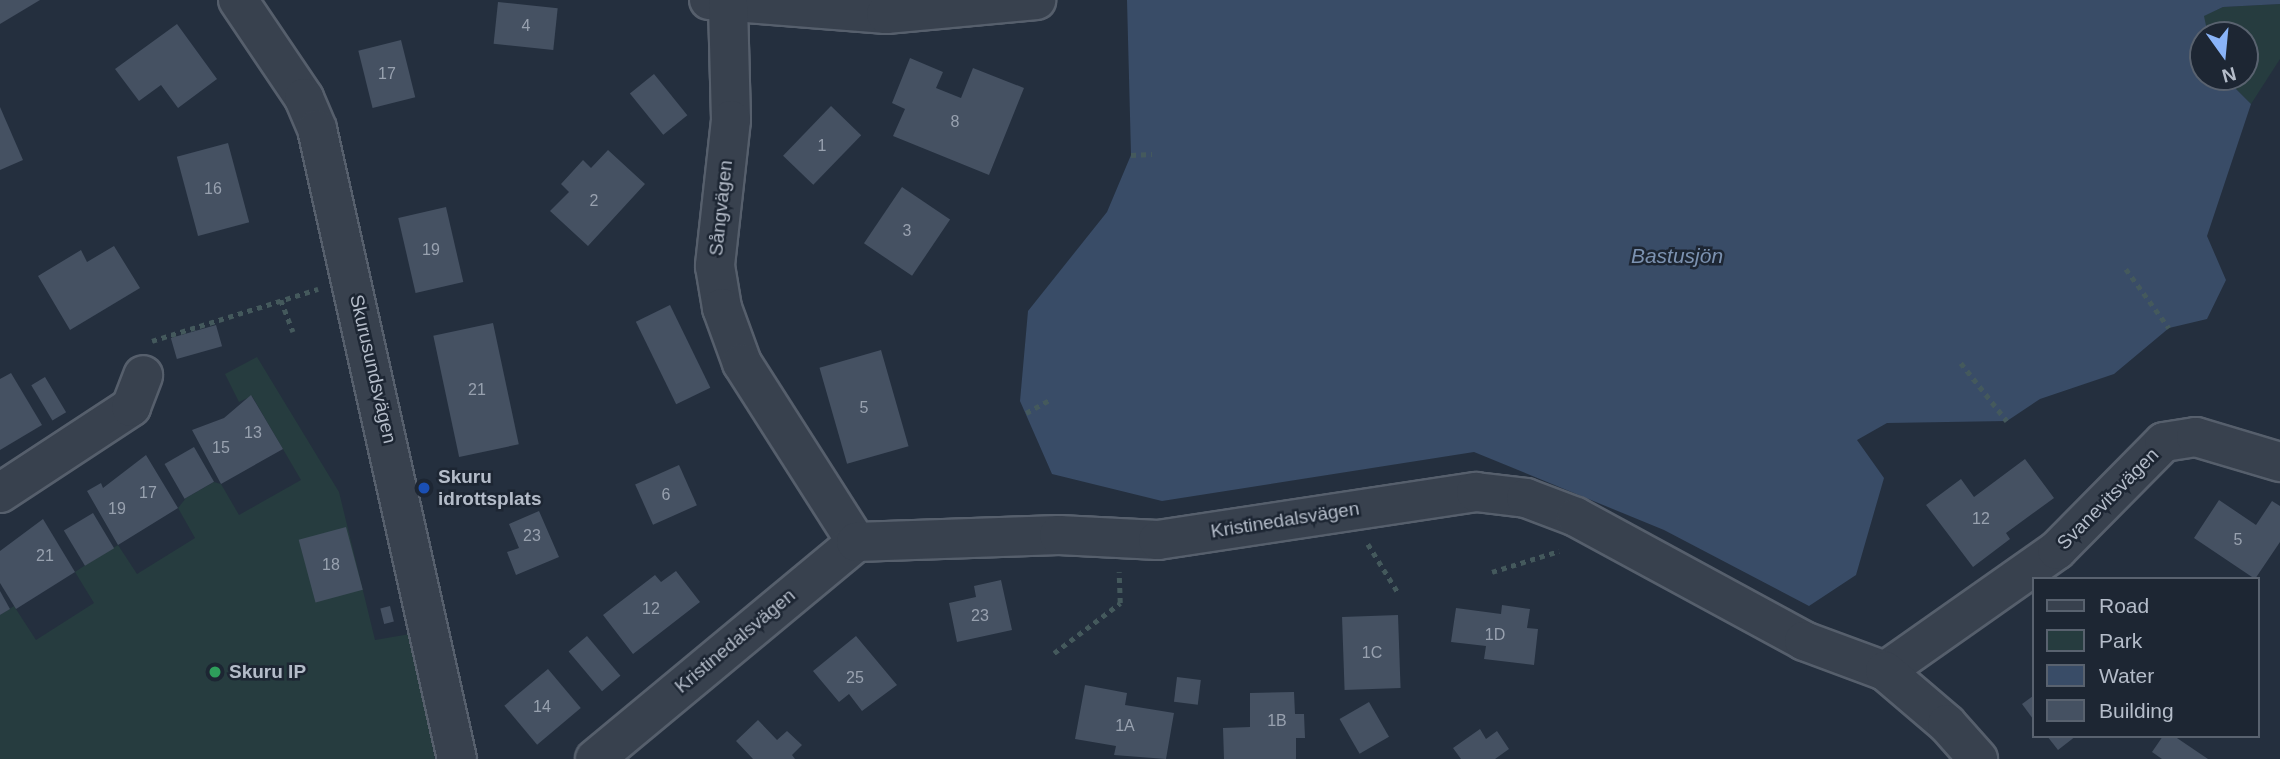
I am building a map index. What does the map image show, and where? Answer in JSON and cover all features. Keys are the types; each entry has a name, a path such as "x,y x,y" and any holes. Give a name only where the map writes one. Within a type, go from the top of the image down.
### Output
{"street":[{"name":"Skurusundsvägen","path":"238,0 304,98 317,129 457,759"},
{"path":"719,2 886,14 1037,1"},
{"name":"Sångvägen","path":"719,2 732,120 715,266 722,308 742,363 856,542"},
{"path":"0,493 131,407 143,374"},
{"name":"Svanevitsvägen","path":"1885,671 2057,550 2164,442 2196,437 2280,462"},
{"name":"Kristinedalsvägen","path":"595,759 856,542 1059,535 1158,540 1417,497 1476,492 1526,498 1620,537 1804,641 1885,671 1947,723 1978,759"}],"path":[{"path":"1131,155 1152,154"},
{"path":"2126,269 2169,328"},
{"path":"143,374 136,349 169,333 352,281"},
{"path":"281,300 293,332"},
{"path":"1961,363 2007,421"},
{"path":"1026,413 1051,399"},
{"path":"1054,653 1120,603 1119,559"}],"green space":[{"path":"2280,4 2280,59 2251,104 2238,91 2259,91 2259,21 2204,21 2203,16 2223,7"},
{"path":"257,357 339,492 375,640 410,634 435,759 0,759 0,615 14,606 36,640 94,603 75,572 84,566 118,545 137,574 195,538 178,508 186,498 214,482 221,484 239,515 301,480 252,396 239,402 225,374"}],"water":[{"name":"Bastusjön","path":"1127,0 2280,0 2280,4 2223,7 2204,16 2205,21 2189,21 2189,91 2238,91 2251,104 2207,236 2226,280 2207,319 2169,328 2114,374 2040,399 2007,421 1887,423 1857,440 1884,478 1856,575 1809,606 1664,530 1474,452 1162,501 1052,474 1020,401 1028,311 1107,212 1131,155"}],"building":[{"path":"0,0 40,0 0,24"},
{"path":"498,2 558,8 553,50 494,44"},
{"path":"177,24 217,79 178,108 161,85 139,101 115,69"},
{"path":"401,40 415,97 373,108 358,51"},
{"path":"910,58 943,72 936,88 961,98 973,68 1024,88 989,175 893,136 905,109 892,103"},
{"path":"654,74 687,115 663,135 630,94"},
{"path":"831,106 861,135 813,185 783,156"},
{"path":"0,107 23,160 0,170"},
{"path":"228,143 249,222 198,236 177,157"},
{"path":"608,150 645,184 588,246 550,211 569,192 561,184 583,160 591,168"},
{"path":"902,187 950,219 912,276 864,243"},
{"path":"446,207 463,282 416,293 398,218"},
{"path":"114,246 140,288 70,330 38,276 81,250 87,262"},
{"path":"670,305 710,388 676,404 636,322"},
{"path":"493,323 519,444 459,457 433,336"},
{"path":"216,325 222,346 177,359 171,338"},
{"path":"881,350 909,446 847,464 819,368"},
{"path":"11,373 42,425 0,450 0,379"},
{"path":"45,377 66,412 52,420 31,385"},
{"path":"251,395 283,449 221,484 192,430 224,418"},
{"path":"194,447 214,482 185,499 165,464"},
{"path":"146,455 178,508 118,545 87,491 101,483 103,488"},
{"path":"2025,459 2054,498 2006,533 2010,539 1973,567 1926,505 1961,479 1974,497"},
{"path":"679,465 697,505 653,525 635,485"},
{"path":"2219,500 2256,525 2272,501 2280,506 2280,542 2256,577 2252,577 2194,538"},
{"path":"539,511 559,557 516,575 507,552 519,548 509,524"},
{"path":"93,513 114,548 85,566 64,531"},
{"path":"43,519 75,572 16,609 0,583 0,551"},
{"path":"346,527 363,590 315,602 299,540"},
{"path":"676,571 700,602 633,654 603,615 655,575 661,582"},
{"path":"1001,580 1012,630 957,642 949,603 976,597 974,586"},
{"path":"0,591 10,609 0,615"},
{"path":"1502,605 1530,609 1527,628 1538,629 1534,665 1484,659 1486,646 1451,642 1456,608 1501,614"},
{"path":"390,606 394,622 384,624 380,608"},
{"path":"1398,615 1401,688 1345,690 1342,617"},
{"path":"587,636 620,676 602,691 569,651"},
{"path":"856,636 897,685 862,711 849,694 839,702 813,671"},
{"path":"548,669 581,708 537,745 504,706"},
{"path":"1177,677 1201,680 1198,705 1174,702"},
{"path":"1085,685 1127,693 1125,705 1174,713 1166,759 1114,755 1116,746 1075,739"},
{"path":"1294,692 1295,714 1304,714 1305,738 1296,738 1296,759 1224,759 1223,728 1250,727 1250,693"},
{"path":"2032,697 2032,718 2022,704"},
{"path":"1369,702 1389,737 1360,754 1340,719"},
{"path":"758,720 777,740 787,731 802,745 792,755 795,759 753,759 736,741"},
{"path":"1480,729 1486,739 1497,731 1509,749 1495,759 1461,759 1453,748"},
{"path":"2049,738 2073,738 2058,750"},
{"path":"2162,738 2177,738 2208,759 2162,759 2152,752"}],"place":[{"name":"Skuru idrottsplats","path":"424,488"},
{"name":"Skuru IP","path":"215,672"}]}
